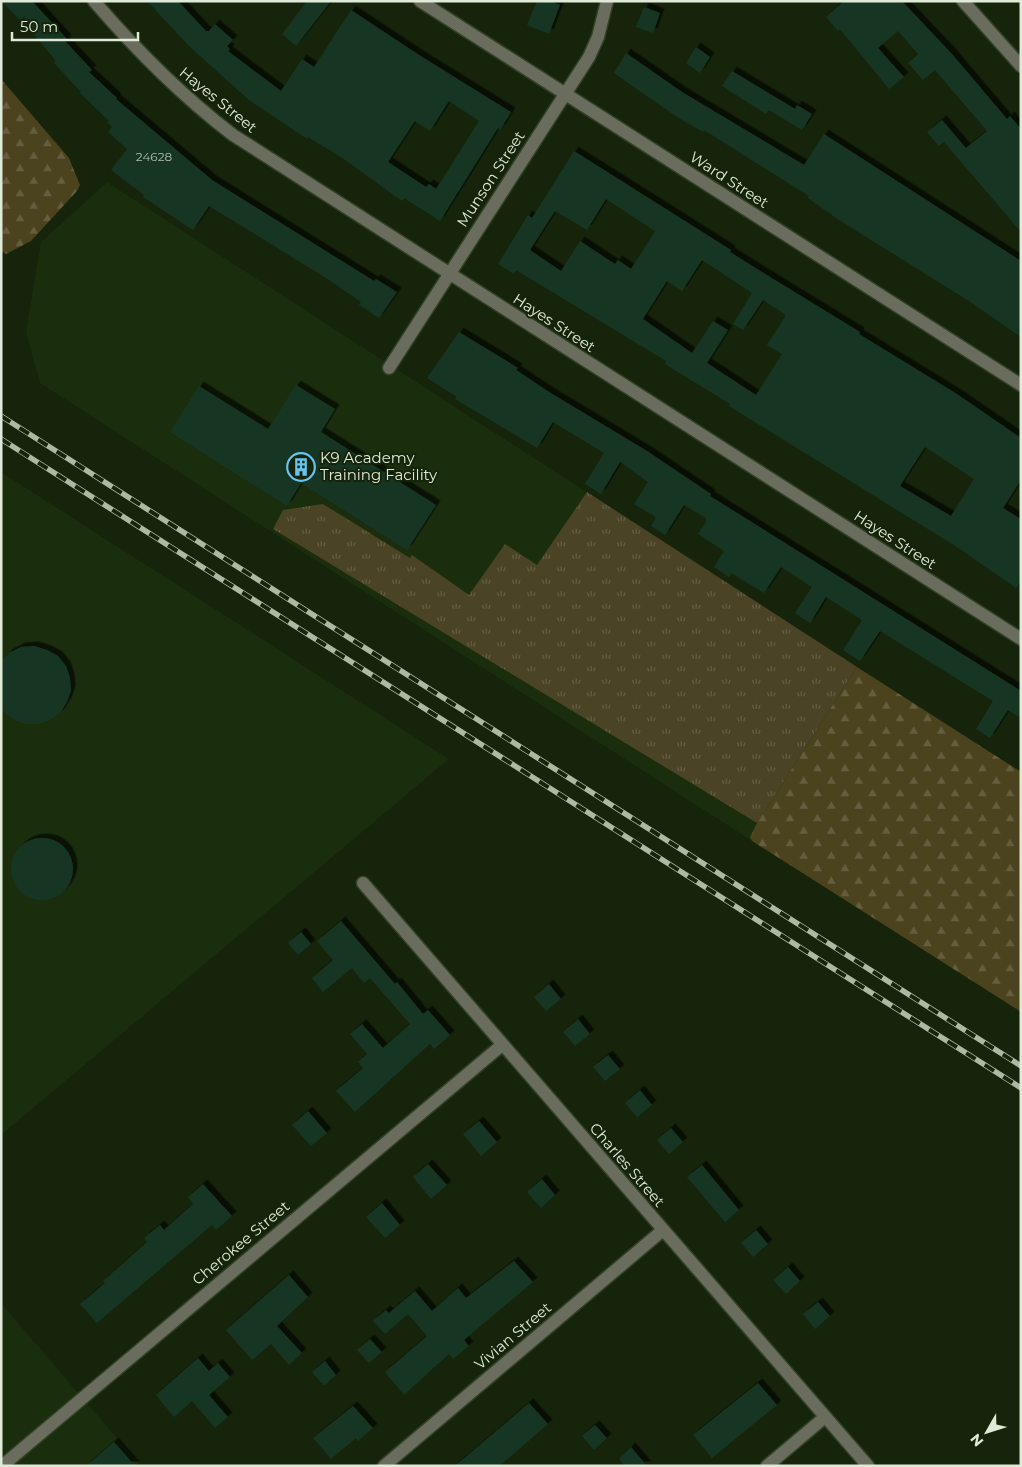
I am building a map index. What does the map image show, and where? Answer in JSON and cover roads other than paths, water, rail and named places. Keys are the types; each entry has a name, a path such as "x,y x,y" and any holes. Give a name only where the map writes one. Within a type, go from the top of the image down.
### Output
{"street":[{"name":"Hayes Street","path":"94,1 154,68 212,120 261,154 1021,640"},
{"name":"Ward Street","path":"420,1 1021,386"},
{"name":"Munson Street","path":"389,368 595,44 607,1"},
{"path":"963,1 1021,66"},
{"name":"Charles Street","path":"363,883 868,1466"},
{"name":"Cherokee Street","path":"2,1466 502,1045"},
{"name":"Vivian Street","path":"384,1466 663,1230"},
{"path":"767,1466 826,1417"}],"railway":[{"path":"1,416 1021,1066"},
{"path":"1,439 1021,1088"}],"place":[{"name":"K9 Academy Training Facility","path":"301,467"}]}
